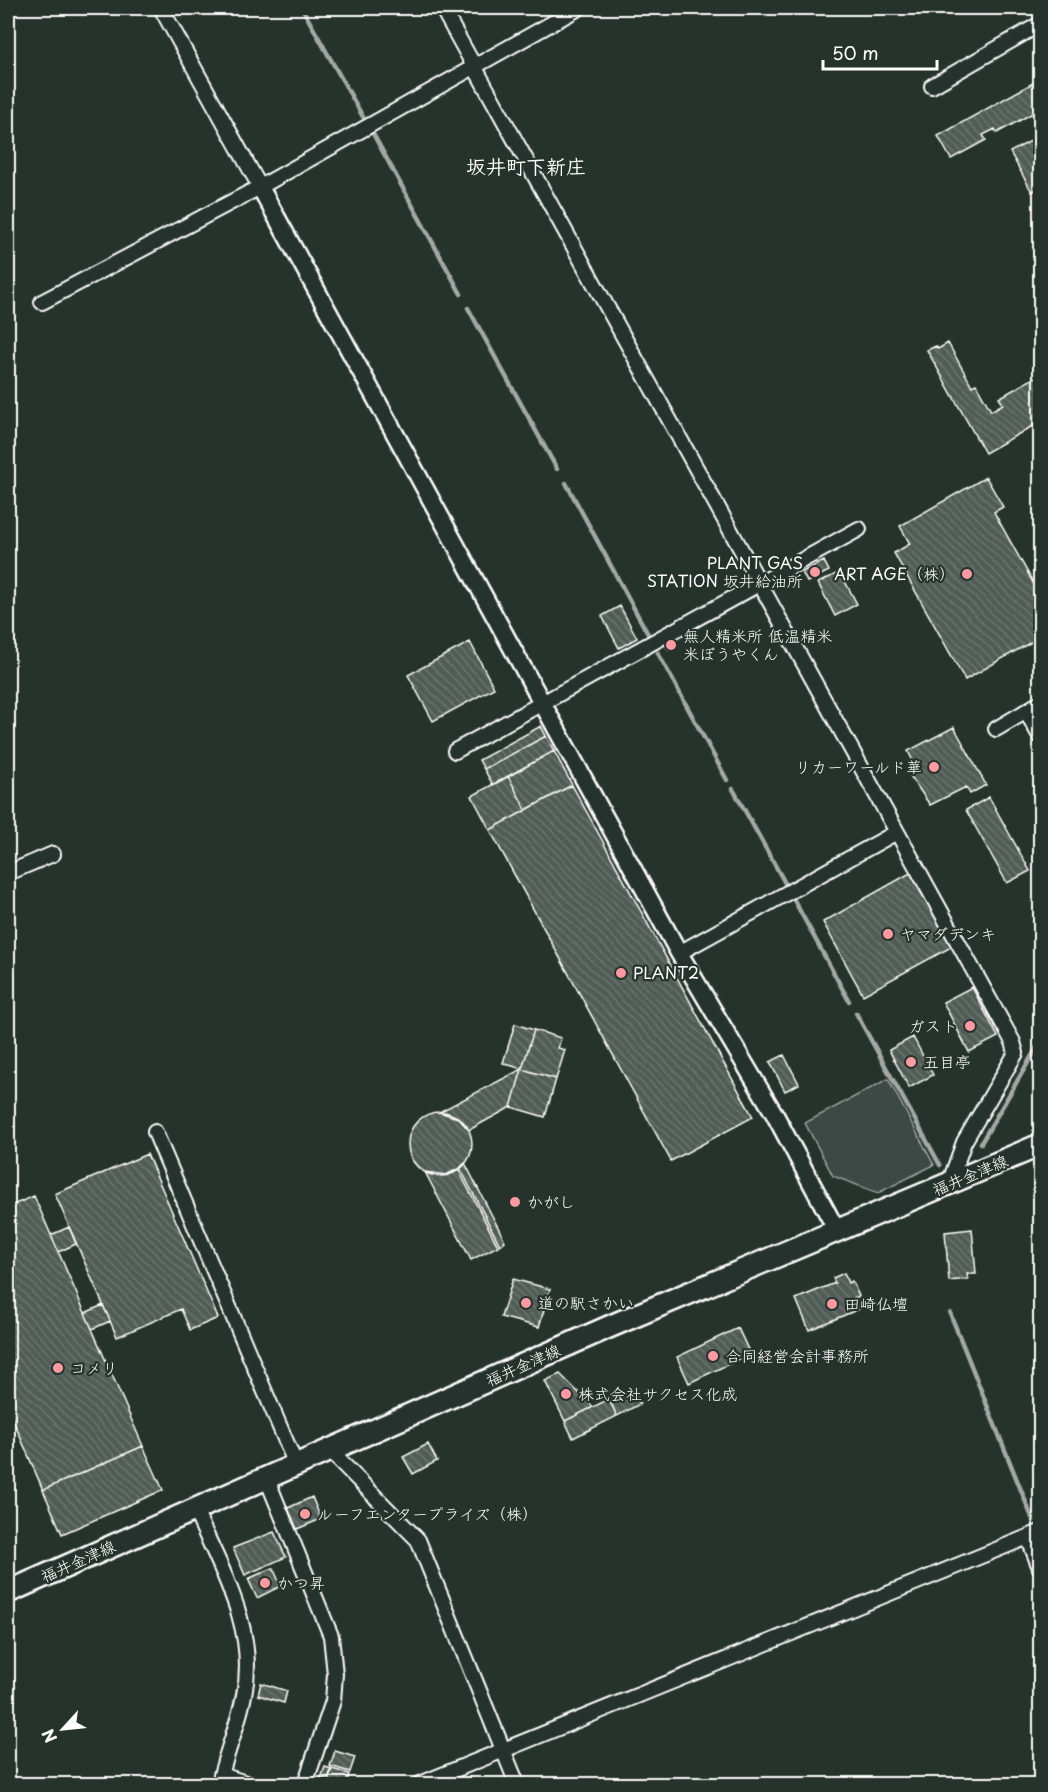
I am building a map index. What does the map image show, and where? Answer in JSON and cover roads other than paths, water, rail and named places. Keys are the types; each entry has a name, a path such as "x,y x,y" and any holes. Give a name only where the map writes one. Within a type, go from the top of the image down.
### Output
{"main road":[{"name":"福井金津線","path":"8,1592 611,1326 1041,1145"}],"street":[{"path":"161,8 679,953 775,1115 837,1231"},
{"path":"442,8 761,584 1016,1053 964,1142 949,1184"},
{"path":"42,302 260,187 579,8"},
{"path":"932,86 1041,24"},
{"path":"455,751 859,529"},
{"path":"996,729 1041,703"},
{"path":"1026,711 1041,736"},
{"path":"679,953 897,832"},
{"path":"8,873 53,854"},
{"path":"155,1132 297,1465"},
{"path":"329,1450 418,1540 518,1785"},
{"path":"267,1479 331,1636 335,1674 333,1701 305,1785"},
{"path":"195,1510 240,1611 248,1653 245,1694 221,1775 249,1785"},
{"path":"420,1785 1034,1534 1041,1568"}],"waterway":[{"path":"302,8 363,117"},
{"path":"372,132 461,294"},
{"path":"468,308 557,469"},
{"path":"566,483 649,636"},
{"path":"658,653 727,780"},
{"path":"733,789 786,885"},
{"path":"794,900 849,1001"},
{"path":"856,1013 940,1165"},
{"path":"981,1143 1040,1042"},
{"path":"950,1313 1033,1520"}],"place":[{"name":"PLANT GAS STATION 坂井給油所","path":"815,572"},
{"name":"ART AGE（株）","path":"967,574"},
{"name":"無人精米所 低温精米 米ぼうやくん","path":"671,645"},
{"name":"リカーワールド華","path":"934,767"},
{"name":"ヤマダデンキ","path":"888,934"},
{"name":"PLANT2","path":"621,973"},
{"name":"ガスト","path":"970,1026"},
{"name":"五目亭","path":"911,1062"},
{"name":"かがし","path":"515,1202"},
{"name":"道の駅さかい","path":"526,1303"},
{"name":"田崎仏壇","path":"832,1304"},
{"name":"合同経営会計事務所","path":"713,1356"},
{"name":"コメリ","path":"58,1368"},
{"name":"株式会社サクセス化成","path":"566,1394"},
{"name":"ルーフエンタープライズ（株）","path":"305,1514"},
{"name":"かつ昇","path":"265,1583"}],"district":[{"name":"坂井町下新庄","path":"526,167"}]}
